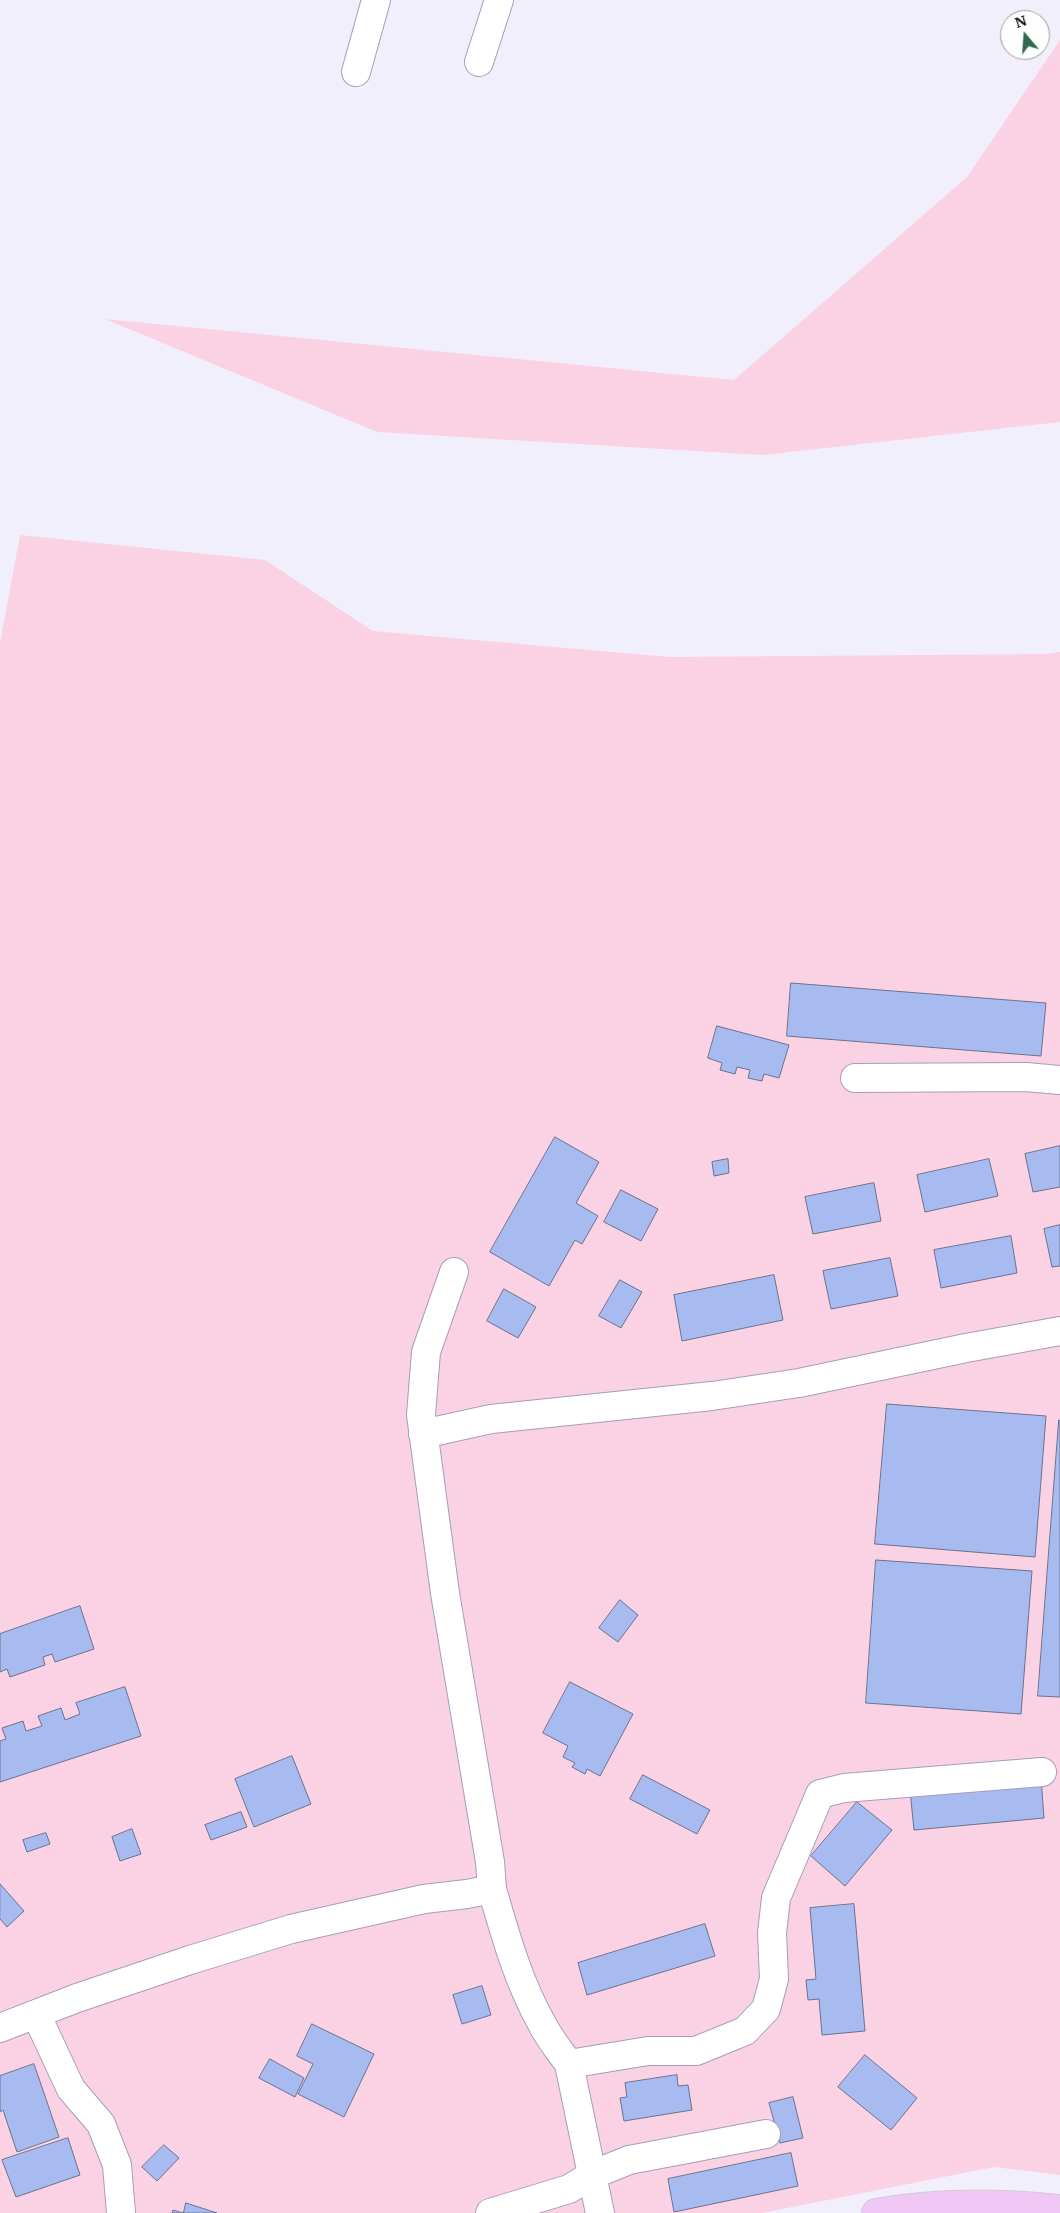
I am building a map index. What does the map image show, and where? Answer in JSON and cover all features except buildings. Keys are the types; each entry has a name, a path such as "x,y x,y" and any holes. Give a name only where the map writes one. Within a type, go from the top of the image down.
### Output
{"main road":[{"path":"876,2213 899,2209 968,2204 1060,2209"}],"street":[{"path":"356,72 376,0"},
{"path":"479,62 499,0"},
{"path":"855,1078 1026,1077 1060,1080"},
{"path":"454,1272 426,1352 421,1415 444,1593 490,1862 492,1889 505,1934 526,1992 541,2023 569,2064 600,2213"},
{"path":"423,1434 491,1419 712,1396 799,1383 966,1348 1060,1332"},
{"path":"569,2064 648,2051 696,2051 745,2031 766,2010 774,1979 772,1934 776,1898 820,1794 844,1788 1042,1772"},
{"path":"0,2028 190,1960 291,1929 424,1899 492,1889"},
{"path":"36,2014 71,2089 101,2124 117,2165 121,2213"},
{"path":"490,2213 569,2189 592,2175 629,2160 766,2134"}],"shaded area":[{"path":"1060,40 1060,422 763,455 377,432 105,319 734,380 967,177 1046,60 1050,60 1050,55"},
{"path":"20,535 265,560 373,631 669,657 1045,654 1060,652 1060,2175 994,2167 762,2213 0,2213 0,643"}]}
